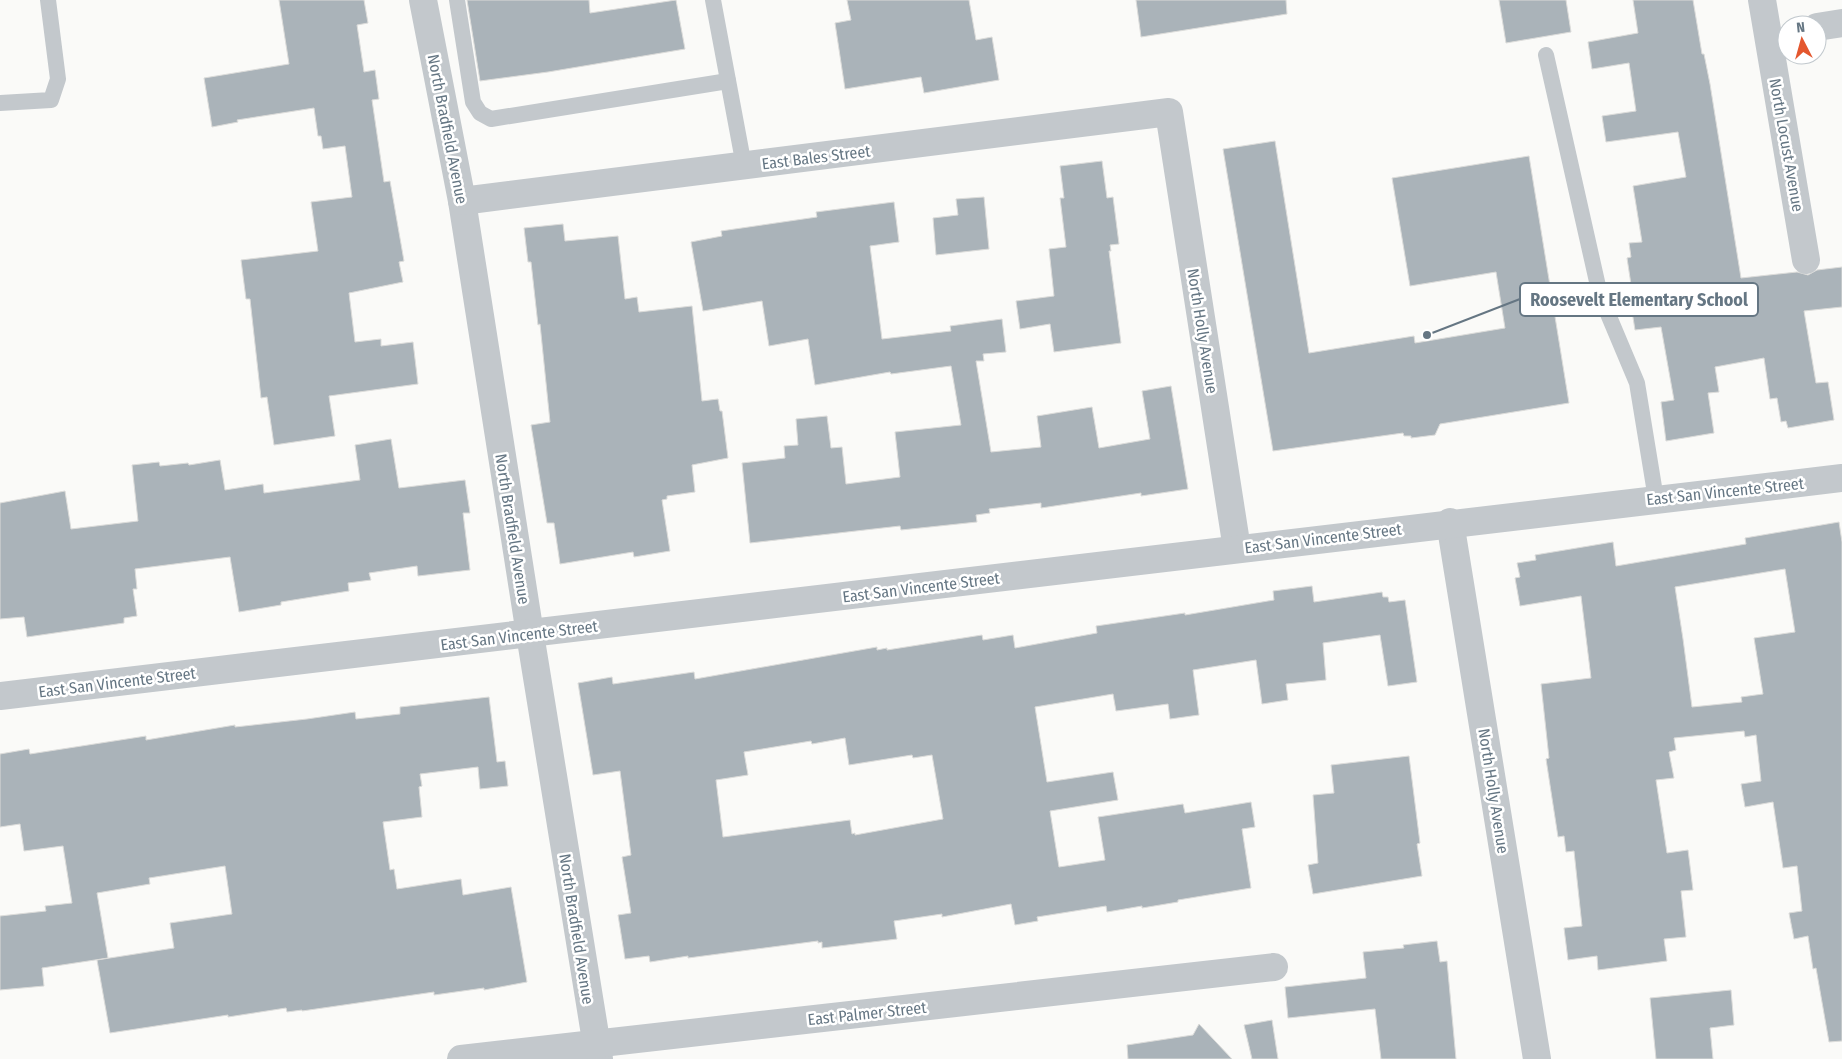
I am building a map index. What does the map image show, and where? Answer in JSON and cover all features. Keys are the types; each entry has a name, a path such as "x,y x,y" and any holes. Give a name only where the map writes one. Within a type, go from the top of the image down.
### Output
{"street":[{"name":"North Bradfield Avenue","path":"423,0 462,201 597,1051"},
{"name":"North Locust Avenue","path":"1762,0 1777,33"},
{"path":"1827,25 1842,23"},
{"name":"North Locust Avenue","path":"1781,65 1806,260"},
{"name":"East Bales Street","path":"462,201 1169,112"},
{"name":"North Holly Avenue","path":"1169,112 1237,549"},
{"name":"East San Vincente Street","path":"0,696 530,634 1450,522 1842,478"},
{"name":"North Holly Avenue","path":"1450,522 1537,1059"},
{"name":"East Palmer Street","path":"461,1059 597,1051 1274,967"}],"lane":[{"path":"0,103 51,100 58,79 48,0"},
{"path":"457,0 473,102 480,113 491,119 728,80"},
{"path":"713,0 744,166"},
{"path":"1546,55 1600,295 1637,383 1656,499"}],"building":[{"path":"279,0 364,0 368,23 357,25 364,72 375,70 379,99 372,100 384,182 390,181 404,261 399,262 403,282 349,293 355,342 381,339 381,346 413,342 418,384 329,396 335,436 274,445 267,397 261,398 250,299 246,299 241,260 318,251 311,202 352,197 345,146 323,149 321,136 318,136 314,108 237,120 238,122 212,127 204,78 289,64"},
{"path":"467,0 589,0 590,13 676,0 685,49 548,72 480,81"},
{"path":"847,0 969,0 976,40 992,37 999,80 924,93 921,77 845,89 835,23 851,20"},
{"path":"1136,0 1286,0 1287,14 1141,37"},
{"path":"1499,0 1566,0 1571,32 1506,43"},
{"path":"1633,0 1693,0 1702,54 1704,54 1710,84 1741,278 1797,272 1808,275 1817,270 1842,267 1842,307 1804,311 1816,383 1828,382 1834,420 1788,428 1786,421 1781,422 1777,398 1770,399 1764,358 1715,367 1719,392 1708,393 1714,433 1666,441 1661,402 1674,400 1661,327 1635,330 1629,292 1632,291 1627,258 1631,257 1629,243 1642,242 1633,186 1686,177 1678,132 1606,142 1602,116 1636,111 1629,63 1592,69 1588,42 1638,33"},
{"path":"1275,141 1309,353 1414,336 1415,343 1505,328 1496,272 1410,286 1392,178 1529,156 1569,403 1440,424 1435,435 1411,438 1411,436 1404,436 1403,433 1273,451 1223,149"},
{"path":"1102,161 1107,198 1113,197 1119,244 1110,245 1111,251 1109,251 1121,343 1054,352 1050,324 1020,329 1016,301 1054,296 1049,249 1066,247 1060,198 1064,198 1060,166"},
{"path":"984,197 989,249 936,255 933,218 958,215 956,199"},
{"path":"894,202 899,242 870,246 882,339 951,331 950,326 1002,319 1006,352 983,354 984,361 976,361 991,452 1041,447 1037,416 1092,407 1099,448 1150,439 1142,391 1171,386 1188,489 1141,496 1141,493 1041,508 1041,503 989,509 990,513 976,515 977,522 901,530 900,526 750,543 742,463 785,458 784,446 798,445 796,419 827,416 831,448 842,447 846,484 900,477 895,432 961,425 951,366 891,374 890,372 815,385 808,339 769,346 762,301 703,311 691,242 722,236 721,231 817,217 816,212"},
{"path":"563,224 565,241 618,236 625,299 637,297 639,312 692,306 702,401 718,399 720,411 722,411 728,458 692,465 695,492 667,496 667,499 662,500 670,551 634,557 633,552 560,564 554,523 547,523 531,425 550,422 540,324 538,325 531,262 528,262 524,228"},
{"path":"391,439 399,488 465,480 470,513 463,513 470,570 418,576 417,566 369,573 371,580 348,583 349,591 281,602 281,605 239,612 230,557 135,569 137,589 133,589 137,616 124,618 124,623 27,637 24,617 0,619 0,503 65,491 71,529 138,521 132,465 159,462 160,466 188,463 189,465 220,460 225,490 263,484 264,493 360,480 355,445"},
{"path":"1839,522 1842,542 1842,1041 1829,1042 1816,968 1813,969 1808,936 1794,939 1789,913 1802,911 1797,866 1783,868 1773,802 1745,807 1741,784 1761,781 1756,735 1745,737 1744,731 1674,738 1676,750 1669,752 1674,778 1656,780 1667,853 1688,850 1693,890 1681,891 1686,937 1664,939 1667,961 1598,970 1597,956 1568,960 1564,928 1582,926 1574,851 1566,852 1564,836 1558,837 1546,759 1549,758 1541,684 1591,678 1581,596 1520,606 1515,578 1520,577 1517,563 1536,560 1535,555 1613,542 1616,566 1746,544 1745,538","holes":["1785,569 1795,632 1754,638 1763,694 1741,697 1742,702 1692,707 1675,587"]},
{"path":"1312,586 1314,602 1382,592 1383,597 1388,597 1389,602 1405,600 1417,682 1388,686 1380,635 1323,643 1326,680 1286,684 1288,700 1262,704 1256,660 1193,670 1199,715 1170,719 1168,704 1116,711 1113,694 1035,707 1047,782 1113,772 1118,800 1050,811 1059,867 1105,860 1098,817 1183,804 1185,813 1251,802 1255,827 1242,829 1251,888 1142,908 1142,906 1107,912 1106,906 1037,917 1038,921 1015,925 1011,904 942,917 942,914 894,921 897,939 822,948 822,942 818,943 818,941 650,962 649,956 625,959 618,915 631,913 622,857 631,855 620,771 593,775 578,683 612,677 613,684 694,672 695,679 877,647 877,650 887,648 887,650 982,635 983,640 1013,635 1015,648 1097,633 1096,626 1185,613 1185,615 1274,600 1273,591","holes":["845,738 849,765 912,755 913,758 932,755 943,819 855,835 855,833 852,834 850,820 723,837 716,780 748,775 744,752 811,741 812,744"]},
{"path":"489,697 497,762 505,761 508,786 480,789 478,767 420,774 422,786 419,787 422,817 383,822 390,870 394,869 397,889 461,879 463,895 511,887 527,982 484,990 484,988 434,995 434,992 302,1011 287,1012 286,1008 228,1017 228,1015 110,1033 97,960 174,948 170,923 232,914 225,866 149,878 150,884 97,893 108,958 42,968 44,986 0,990 0,916 46,911 45,906 72,903 63,846 24,851 20,824 0,827 0,754 29,749 30,754 146,736 146,740 235,725 235,727 355,712 356,719 400,714 400,707"},
{"path":"1409,756 1420,843 1417,844 1422,876 1313,894 1308,865 1318,863 1313,795 1334,793 1331,765"},
{"path":"1437,941 1440,962 1447,961 1456,1059 1381,1059 1375,1009 1288,1018 1285,987 1366,978 1363,952 1404,948 1403,945"},
{"path":"1731,990 1734,1025 1710,1028 1713,1059 1656,1059 1650,998"},
{"path":"1272,1020 1278,1059 1252,1059 1244,1025"},
{"path":"1199,1024 1232,1059 1128,1059 1127,1045 1193,1035"}],"place":[{"name":"Roosevelt Elementary School","path":"1427,335"}]}
